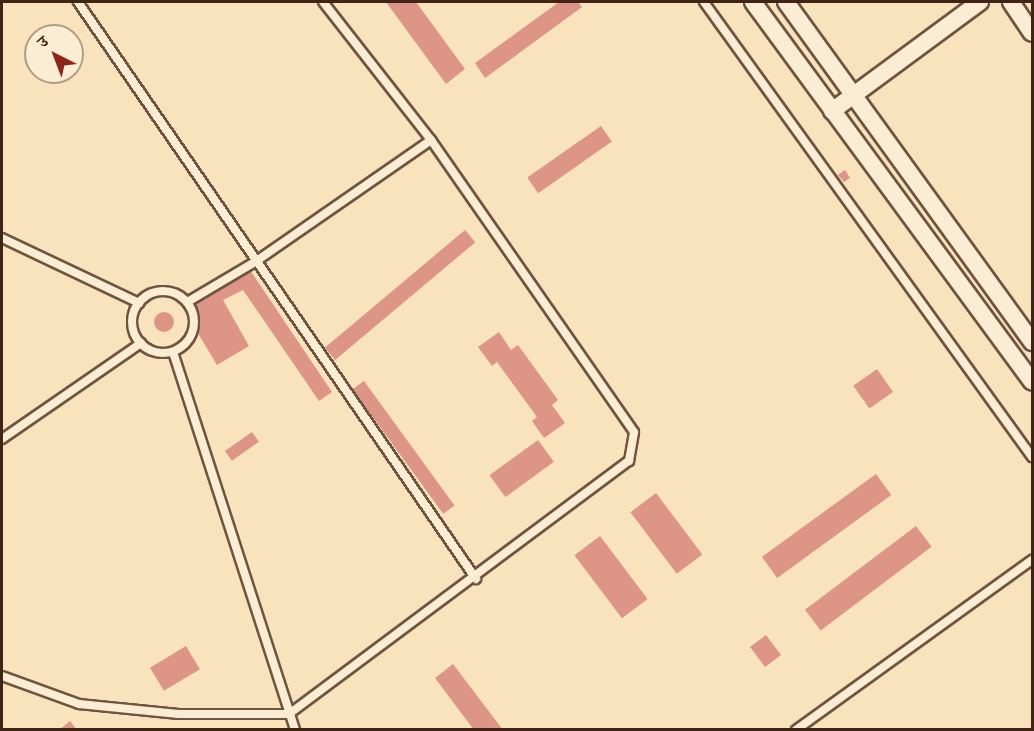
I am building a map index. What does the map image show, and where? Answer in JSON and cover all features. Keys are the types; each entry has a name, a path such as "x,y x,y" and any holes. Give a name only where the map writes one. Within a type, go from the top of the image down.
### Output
{"street":[{"path":"753,2 1032,382"},
{"path":"786,2 1032,342"},
{"path":"832,111 980,2"},
{"path":"1011,2 1032,33"}],"lane":[{"path":"78,2 255,262 476,579"},
{"path":"2,676 79,704 179,714 290,714 476,579 619,471 629,461 635,440 431,140 323,2"},
{"path":"704,2 1032,457"},
{"path":"189,301 255,262 431,140"},
{"path":"2,238 139,303"},
{"path":"160,290 189,301 190,341 173,352 156,353 141,343 132,327 139,303 160,290"},
{"path":"2,439 141,343"},
{"path":"173,352 295,729"},
{"path":"796,729 1032,560"}],"building":[{"path":"386,2 416,2 465,69 446,84"},
{"path":"559,2 578,2 582,7 485,78 475,63"},
{"path":"601,126 612,142 538,193 527,178"},
{"path":"845,170 850,178 844,182 838,175"},
{"path":"465,230 475,242 335,360 325,348"},
{"path":"250,270 332,392 319,401 243,290 223,300 249,346 217,365 190,320 196,316 193,301"},
{"path":"164,312 171,315 174,322 171,329 164,332 157,329 154,322 157,315"},
{"path":"499,332 511,350 518,345 558,400 552,405 565,423 544,438 532,421 537,417 497,362 492,366 478,347"},
{"path":"877,369 893,392 869,409 853,386"},
{"path":"364,381 455,506 443,514 353,389"},
{"path":"252,432 259,442 232,461 225,451"},
{"path":"538,440 554,462 505,497 489,475"},
{"path":"876,474 891,495 777,578 762,557"},
{"path":"656,493 702,554 677,574 630,512"},
{"path":"916,526 932,547 821,630 805,610"},
{"path":"600,536 648,599 622,618 574,555"},
{"path":"766,635 781,655 765,667 750,647"},
{"path":"186,646 200,669 164,691 150,668"},
{"path":"453,664 503,730 474,730 435,678"},
{"path":"70,721 77,730 59,730"}]}
